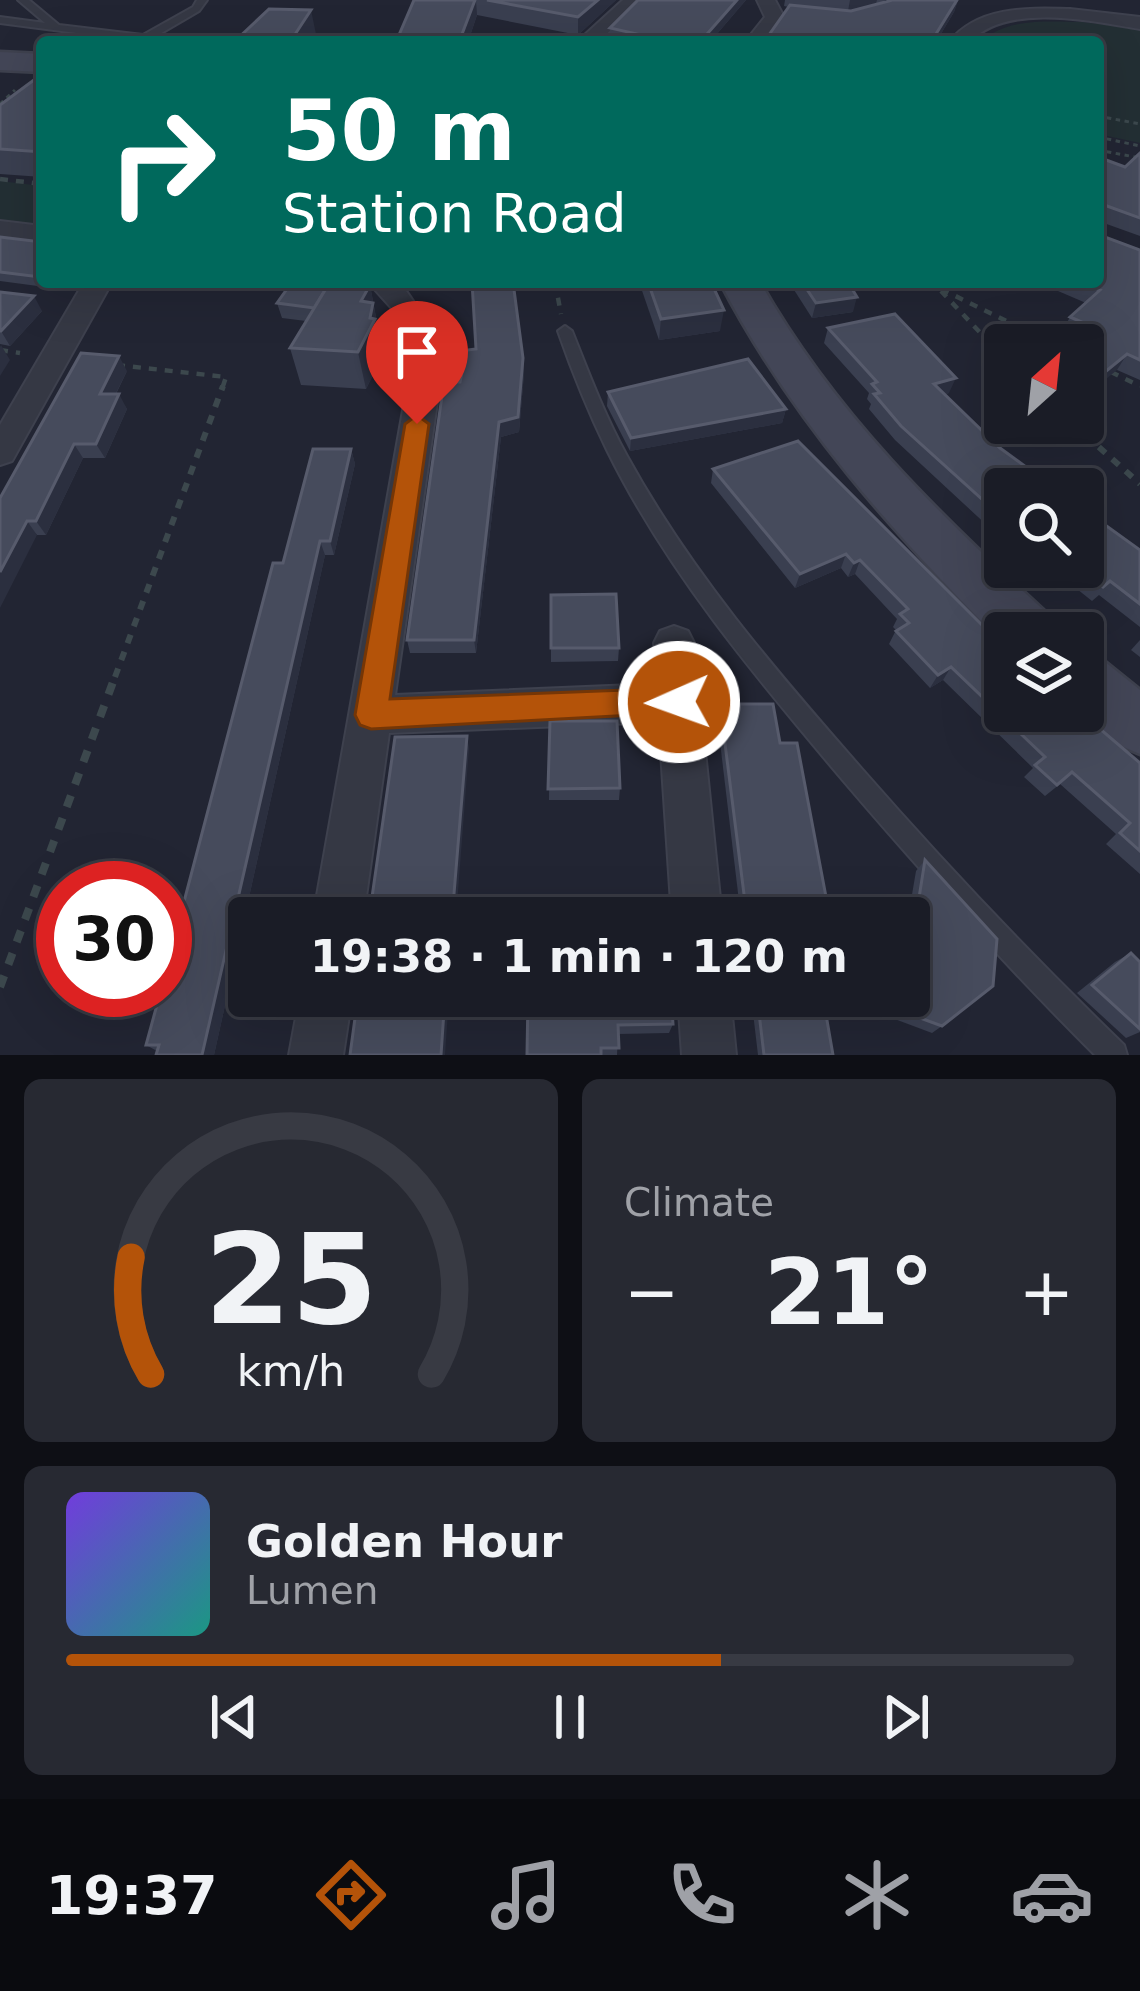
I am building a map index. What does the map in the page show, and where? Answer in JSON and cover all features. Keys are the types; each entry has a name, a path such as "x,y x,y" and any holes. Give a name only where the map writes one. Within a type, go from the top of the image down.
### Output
{"street":[{"path":"594,36 634,0"},
{"path":"760,36 776,17 777,8"},
{"path":"964,36 978,22 1006,14 1068,13 1140,23"},
{"path":"0,61 35,75"},
{"path":"0,229 36,233"},
{"path":"0,453 95,288"},
{"path":"341,897 424,382 422,352 406,303 389,288"},
{"path":"743,288 788,365 910,520 1008,612"},
{"path":"674,643 696,897"},
{"path":"1104,696 1140,726"},
{"path":"371,715 679,702"},
{"path":"316,1055 322,1017"},
{"path":"706,1017 710,1055"}],"lane":[{"path":"23,0 58,29"},
{"path":"148,36 188,15 202,0"},
{"path":"0,20 110,36"},
{"path":"565,332 583,387 605,430 722,620 993,937 1114,1055"}],"path":[{"path":"1,112 35,75"},
{"path":"1104,117 1140,124"},
{"path":"1104,138 1140,146"},
{"path":"1104,151 1140,158"},
{"path":"0,179 36,183"},
{"path":"938,288 1012,324"},
{"path":"938,288 984,337"},
{"path":"0,987 226,377 55,358"},
{"path":"1104,369 1140,386"},
{"path":"1095,444 1140,484"}],"shaded area":[{"path":"1043,22 1140,29 1140,143 1104,135 1104,36 989,36 1003,28"},
{"path":"0,181 36,185 36,224 0,221"}],"building":[{"path":"414,0 475,0 461,36 399,36"},
{"path":"487,0 598,0 578,17"},
{"path":"638,0 737,0 705,36 645,36 610,28"},
{"path":"957,0 935,36 768,36 790,5 851,11 889,1"},
{"path":"269,9 311,10 294,36 240,36"},
{"path":"36,78 36,152 0,149 0,105"},
{"path":"1140,153 1140,218 1104,208 1104,159 1125,167"},
{"path":"0,237 36,241 36,276 0,272"},
{"path":"1104,237 1140,250 1140,360 1127,354 1104,373 1104,324 1086,324 1070,317 1100,290 1095,288 1104,288"},
{"path":"288,288 326,288 314,308 277,303"},
{"path":"326,288 368,288 361,301 373,303 370,318 375,319 358,352 290,348"},
{"path":"472,288 514,288 523,358 518,417 499,422 474,640 407,640 444,382 460,382 467,350 476,349"},
{"path":"650,288 714,288 724,310 661,319"},
{"path":"806,288 852,288 857,297 816,303"},
{"path":"0,292 34,296 1,331 0,331"},
{"path":"895,314 956,378 934,384 984,432 984,444 996,444 1027,468 984,468 984,501 901,426 874,394 880,393 872,384 877,382 828,328"},
{"path":"81,353 119,356 100,394 119,394 96,444 74,444 36,521 27,521 0,572 0,498"},
{"path":"748,359 786,409 631,438 608,392"},
{"path":"798,441 984,627 984,699 951,667 938,675 896,631 909,623 900,614 908,609 860,560 854,563 846,554 800,574 713,469"},
{"path":"313,449 351,449 330,541 320,541 238,897 228,897 228,942 202,1055 156,1055 159,1045 146,1045 154,1017 192,1017 192,871 273,563 283,563"},
{"path":"1104,524 1140,550 1140,604 1110,581 1104,586"},
{"path":"616,594 619,648 551,648 551,595"},
{"path":"720,704 773,704 780,743 797,743 826,897 744,897"},
{"path":"550,721 617,721 620,788 548,789"},
{"path":"1019,732 1104,732 1140,763 1140,851 1120,833 1130,823 1072,772 1057,785 1035,765 1045,757"},
{"path":"467,736 454,897 372,897 395,737"},
{"path":"925,860 997,939 993,986 942,1026 917,1017 930,1017 930,897 919,897"},
{"path":"1131,953 1140,962 1140,1029 1092,985"},
{"path":"355,1017 444,1017 441,1055 350,1055"},
{"path":"528,1017 672,1017 673,1024 618,1025 619,1048 601,1048 601,1055 527,1055"},
{"path":"759,1017 826,1017 833,1055 764,1055"}],"route":[{"path":"417,424 371,715 679,702"}]}
